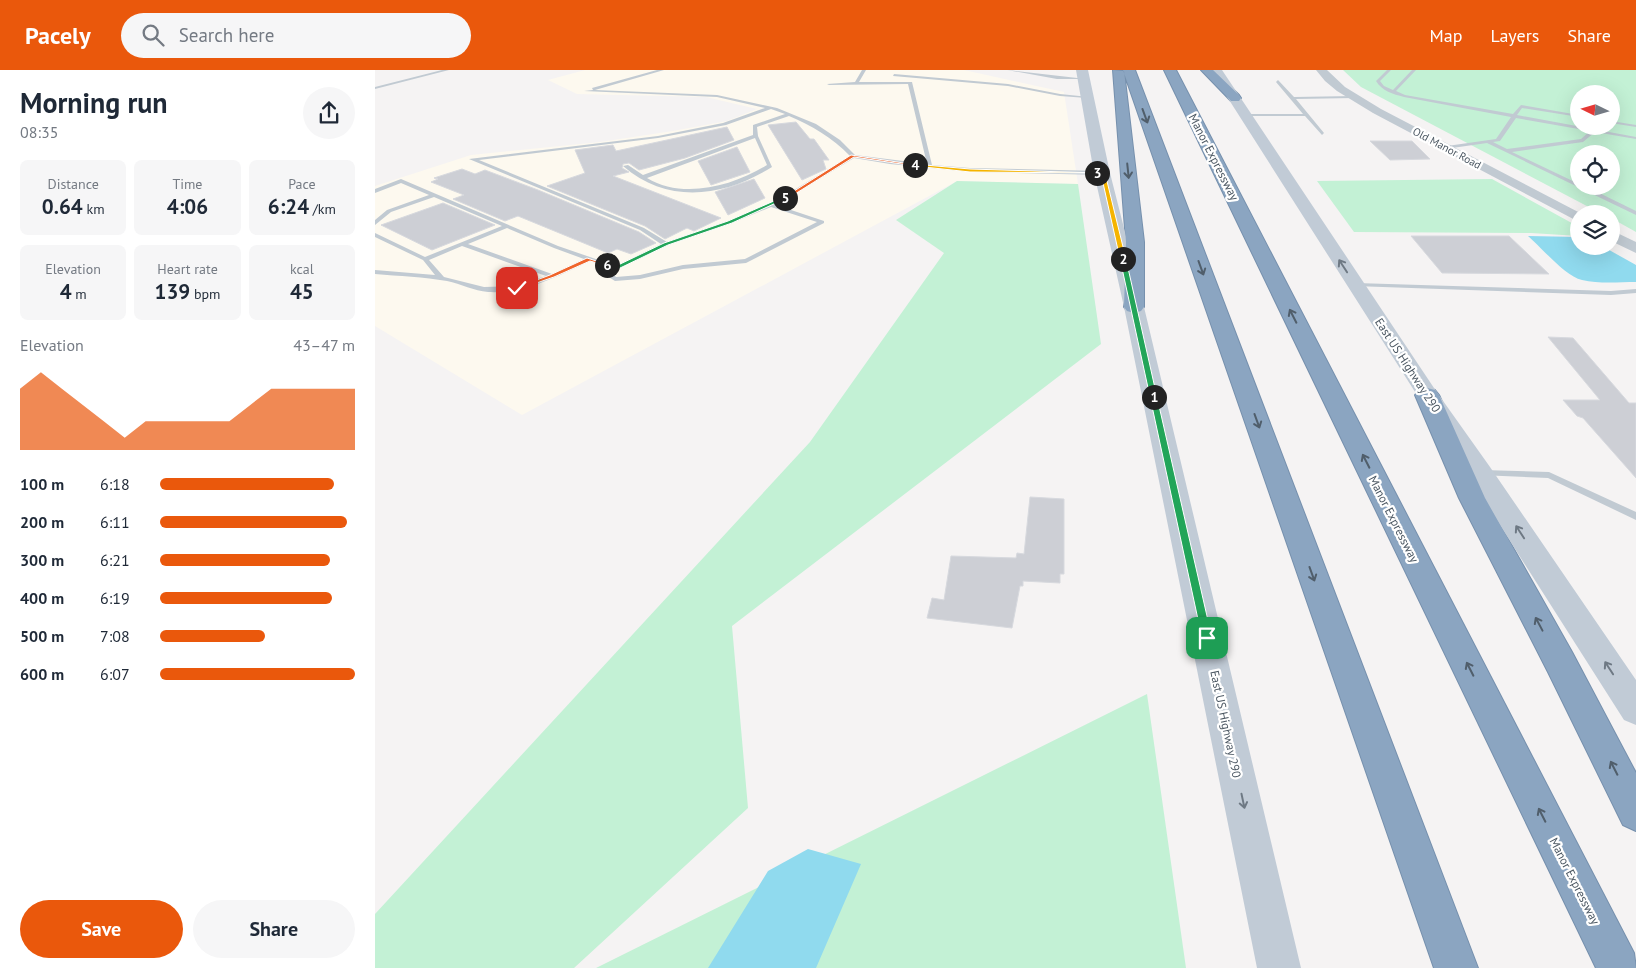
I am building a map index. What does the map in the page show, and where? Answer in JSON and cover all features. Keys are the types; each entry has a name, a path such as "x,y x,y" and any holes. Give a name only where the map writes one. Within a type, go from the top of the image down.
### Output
{"highway":[{"path":"1118,70 1135,242 1134,308"},
{"path":"1129,70 1456,968"},
{"name":"Manor Expressway","path":"1170,70 1619,968"},
{"path":"1207,70 1235,98"},
{"path":"1427,395 1472,498 1560,662 1636,812"}],"main road":[{"name":"East US Highway 290","path":"1216,70 1427,395 1481,473 1636,709"},
{"name":"East US Highway 290","path":"1084,82 1279,968"}],"street":[{"name":"Old Manor Road","path":"1321,70 1323,74 1342,90 1354,97 1570,213"},
{"path":"1620,240 1636,248"}],"lane":[{"path":"375,88 447,70"},
{"path":"662,70 586,91 717,96 770,107 814,125 838,141 853,156 970,170 1103,173"},
{"path":"856,84 864,70"},
{"path":"1009,70 1084,82"},
{"path":"1389,70 1378,81 1382,87 1404,96 1570,126"},
{"path":"1393,92 1414,70"},
{"path":"894,75 1008,84 1060,95 1084,82"},
{"path":"1278,81 1322,134"},
{"path":"829,84 910,83 930,166"},
{"path":"1293,98 1354,97"},
{"path":"1447,148 1498,140 1521,106 1570,114"},
{"path":"666,244 642,229 472,159 658,137 724,124 770,107"},
{"path":"626,166 657,186 683,192 719,188 758,174 770,166 756,136 755,126 789,114"},
{"path":"1246,115 1307,115"},
{"path":"1620,123 1636,126"},
{"path":"1506,151 1583,140 1588,135"},
{"path":"1617,135 1635,139"},
{"path":"643,177 756,136"},
{"path":"1486,142 1570,182"},
{"path":"771,205 822,222 746,261 683,267 640,277 615,279 610,276 616,268 666,244 730,222 778,202 853,156"},
{"path":"375,191 401,181 556,247 616,268"},
{"path":"375,212 389,211 434,195"},
{"path":"1598,195 1636,213"},
{"path":"375,223 389,211"},
{"path":"425,259 507,226"},
{"path":"375,235 425,259 442,279"},
{"path":"462,244 552,276"},
{"path":"375,272 442,279 487,290 517,288 552,276 589,259"},
{"path":"1356,285 1611,293 1636,291"},
{"path":"1481,473 1549,475 1636,516"}],"shaded area":[{"path":"585,70 964,70 1064,92 1078,184 957,181 522,415 375,326 375,186 471,155 600,142 673,131 727,121 757,109 706,97 577,94 548,80"}],"green space":[{"path":"1343,70 1636,70 1636,232 1620,223 1620,205 1585,205 1361,87"},
{"path":"1492,179 1570,222 1570,235 1531,233 1354,232 1317,181"},
{"path":"957,181 1078,184 1101,344 732,626 748,808 574,968 375,968 375,914 810,442 944,253 896,220"},
{"path":"1147,694 1186,968 596,968"}],"water":[{"path":"1528,236 1570,237 1570,255 1618,255 1636,265 1636,282 1595,282 1582,280 1561,267"},
{"path":"808,849 861,864 816,968 708,968 768,871"}],"building":[{"path":"796,122 810,139 814,139 829,160 823,160 826,169 802,180 768,125"},
{"path":"727,127 734,140 685,158 639,170 629,163 623,164 622,168 629,172 613,176 721,218 694,231 687,228 665,239 645,226 547,186 585,173 575,150 613,145 616,151"},
{"path":"1370,141 1412,141 1430,159 1390,160"},
{"path":"737,147 750,172 711,185 698,161"},
{"path":"462,169 475,174 485,170 538,190 639,232 656,243 631,254 617,249 608,253 518,216 505,221 453,199 464,195 431,182 438,179 434,178"},
{"path":"754,179 765,198 728,215 715,192"},
{"path":"443,203 495,225 432,250 381,225"},
{"path":"1411,236 1509,236 1549,274 1442,273"},
{"path":"1548,337 1573,338 1629,403 1636,403 1636,478 1583,418 1577,416 1563,400 1600,400"},
{"path":"1030,497 1064,499 1064,574 1060,574 1060,583 1023,581 1023,586 1020,586 1012,628 927,618 932,598 944,600 951,556 1016,558 1017,553 1024,554"}],"route":[{"path":"517,288 552,276 589,259 616,268 666,244 730,222 778,202 853,156 898,163 970,170 1103,173 1207,638"}]}
